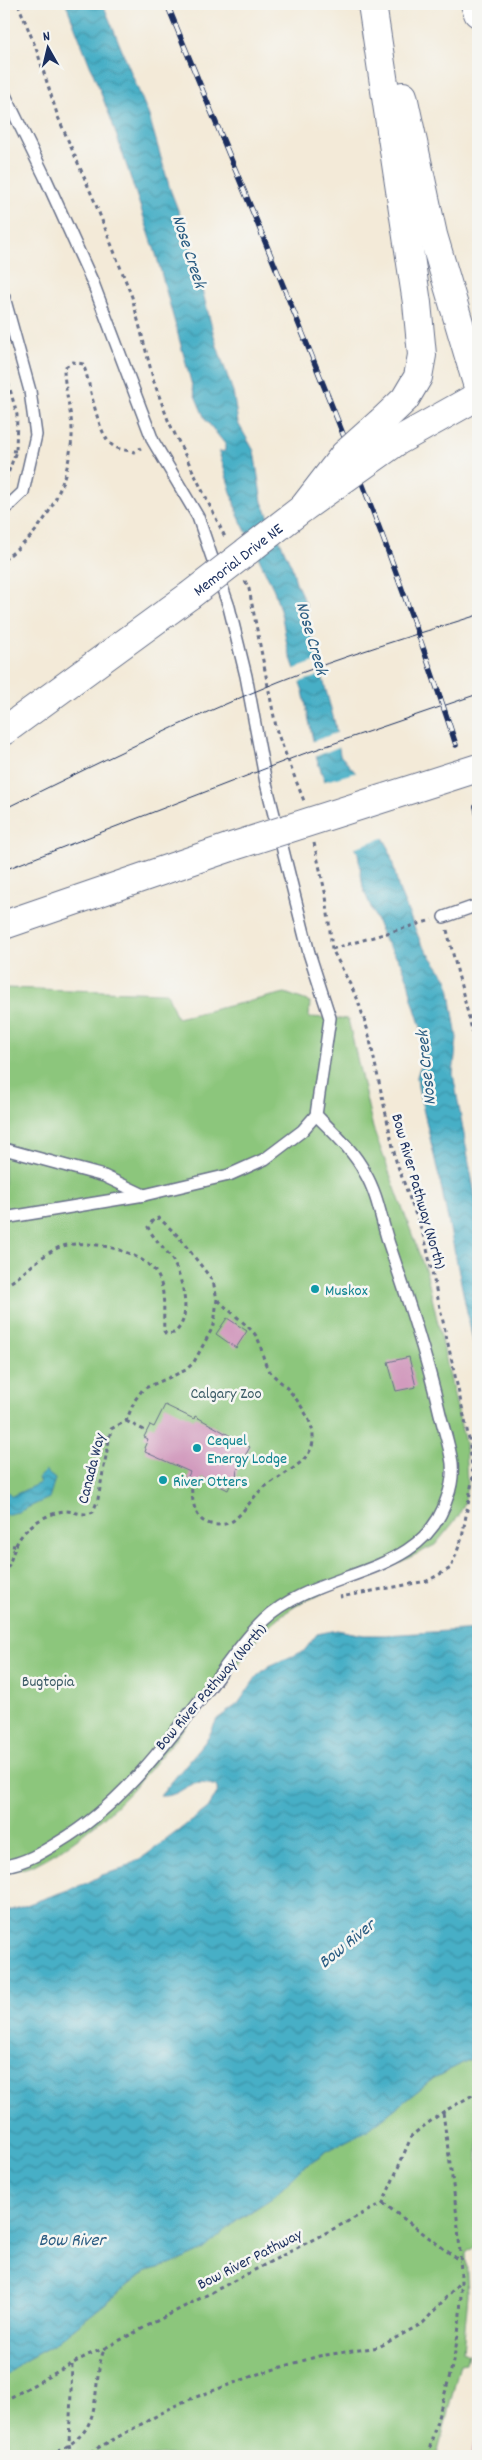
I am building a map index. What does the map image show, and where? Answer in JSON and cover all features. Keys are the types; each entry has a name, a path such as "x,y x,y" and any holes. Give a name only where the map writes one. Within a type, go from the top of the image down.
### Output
{"highway":[{"path":"372,4 417,303 422,355 418,377 389,432"},
{"path":"382,4 433,235 478,387"},
{"path":"475,4 478,13"},
{"path":"389,432 478,396"},
{"name":"Memorial Drive NE","path":"4,731 189,596 303,508 344,455 389,432"},
{"path":"4,925 231,847 478,768"}],"lane":[{"path":"4,93 93,283 153,441 198,517 229,607 246,676 266,783 309,953 330,1018 316,1115 302,1131 265,1159 229,1175 144,1195 4,1218"},
{"path":"4,298 30,391 36,435 23,492 4,510"},
{"path":"444,917 478,905"},
{"path":"4,1866 33,1858 64,1839 93,1819 122,1793 206,1692 246,1639 281,1606 309,1591 386,1562 408,1551 422,1541 434,1526 447,1500 452,1463 435,1390 386,1236 376,1194 364,1170 340,1139 316,1115"},
{"path":"4,1149 104,1176 144,1195"}],"path":[{"path":"4,560 32,535 51,508 65,476 72,435 64,382 64,368 73,362 83,364 89,379 102,433 113,447 134,452 153,441 177,436"},
{"path":"4,367 17,415 16,451 4,485"},
{"path":"4,450 16,451"},
{"path":"444,917 478,1054"},
{"name":"Bow River Pathway (North)","path":"334,1599 427,1581 451,1568 462,1538 473,1476 469,1438 424,1240 396,1161 368,1031 357,998 332,949 444,917"},
{"name":"Canada Way","path":"4,1286 12,1282 35,1261 61,1246 85,1244 126,1252 152,1266 158,1276 164,1297 164,1331 166,1334 174,1334 182,1325 184,1297 172,1260 148,1227 154,1219 159,1218 178,1236 198,1260 213,1281 217,1299 214,1325 194,1362 186,1370 143,1390 135,1400 126,1421 111,1429 98,1499 93,1512 87,1515 65,1510 51,1514 29,1527 15,1546 8,1568 4,1574"},
{"path":"191,1480 196,1510 202,1520 213,1525 223,1525 234,1520 264,1488 294,1467 308,1453 314,1438 312,1428 305,1414 291,1394 266,1365 260,1342 217,1299"},
{"path":"126,1421 146,1431"},
{"path":"4,1544 15,1546"},
{"path":"460,2261 383,2203 412,2135 443,2112 478,2092"},
{"path":"428,2456 454,2357 461,2281 458,2235 443,2112"},
{"name":"Bow River Pathway","path":"4,2402 88,2355 105,2348 383,2203"},
{"path":"83,2456 180,2403 258,2374 319,2356 379,2347 423,2323 461,2281"},
{"path":"51,2456 80,2436 88,2425 92,2415 100,2358 105,2348"},
{"path":"72,2365 69,2444 72,2456"}],"green space":[{"name":"Calgary Zoo","path":"4,988 167,993 177,1018 285,993 310,1002 309,1017 348,1019 373,1128 427,1275 465,1443 467,1483 465,1502 458,1517 435,1545 396,1564 305,1600 282,1615 261,1633 246,1655 131,1791 109,1812 86,1832 47,1858 31,1866 4,1873"},
{"path":"478,2055 478,2244 466,2253 468,2294 463,2351 468,2354 466,2363 460,2364 437,2456 4,2456 4,2377 24,2361 53,2345 146,2271 170,2265 272,2198 304,2167 327,2151 369,2129 434,2078"}],"water":[{"name":"Nose Creek","path":"66,4 103,4 149,116 170,189 188,236 216,343 233,392 238,423 254,451 262,502 292,567 296,583 306,604 312,638 335,724 340,755 363,781 381,834 389,848 399,890 421,943 448,980 457,1038 453,1074 478,1212 478,1365 440,1181 418,1087 417,1077 423,1056 423,1034 408,980 401,963 385,941 363,888 358,853 330,795 317,760 303,691 288,650 282,617 274,590 238,515 219,452 225,451 225,444 205,419 194,393 156,254 111,119"},
{"path":"45,1471 55,1479 49,1498 18,1512 4,1515 4,1492 7,1491 12,1496 40,1483 38,1478"},
{"name":"Bow River","path":"478,1629 478,2055 434,2078 369,2129 327,2151 304,2167 272,2198 239,2219 203,2250 170,2265 146,2271 53,2345 24,2361 4,2377 4,1913 87,1883 102,1875 123,1869 146,1855 208,1808 218,1791 216,1786 197,1783 175,1793 160,1796 208,1738 217,1719 238,1704 257,1676 269,1666 304,1651 317,1634 337,1630 364,1635 386,1635"}],"pier":[{"path":"320,660 324,674 297,683 292,670"},
{"path":"339,732 341,746 314,757 311,742"},
{"path":"358,772 374,795 386,837 353,848 322,782"}],"building":[{"path":"227,1318 247,1331 236,1348 216,1334"},
{"path":"409,1357 416,1387 396,1391 388,1362"},
{"name":"Cequel Energy Lodge","path":"165,1405 194,1419 195,1416 250,1447 237,1470 235,1483 232,1481 228,1490 202,1477 198,1485 187,1479 190,1472 145,1452 146,1449 144,1448 148,1439 144,1437 150,1425 154,1427"},
{"path":"478,2430 478,2456 470,2456"}],"tram line":[{"path":"4,809 174,727 278,682 352,655 478,615"},
{"path":"4,870 303,754 478,694"}],"railway":[{"path":"167,4 355,464 424,651 456,745"},
{"path":"476,807 478,816"}],"place":[{"name":"Muskox","path":"315,1289"},
{"name":"Cequel Energy Lodge","path":"197,1448"},
{"name":"River Otters","path":"163,1480"}],"park label":[{"name":"Bugtopia","path":"48,1680"}]}
